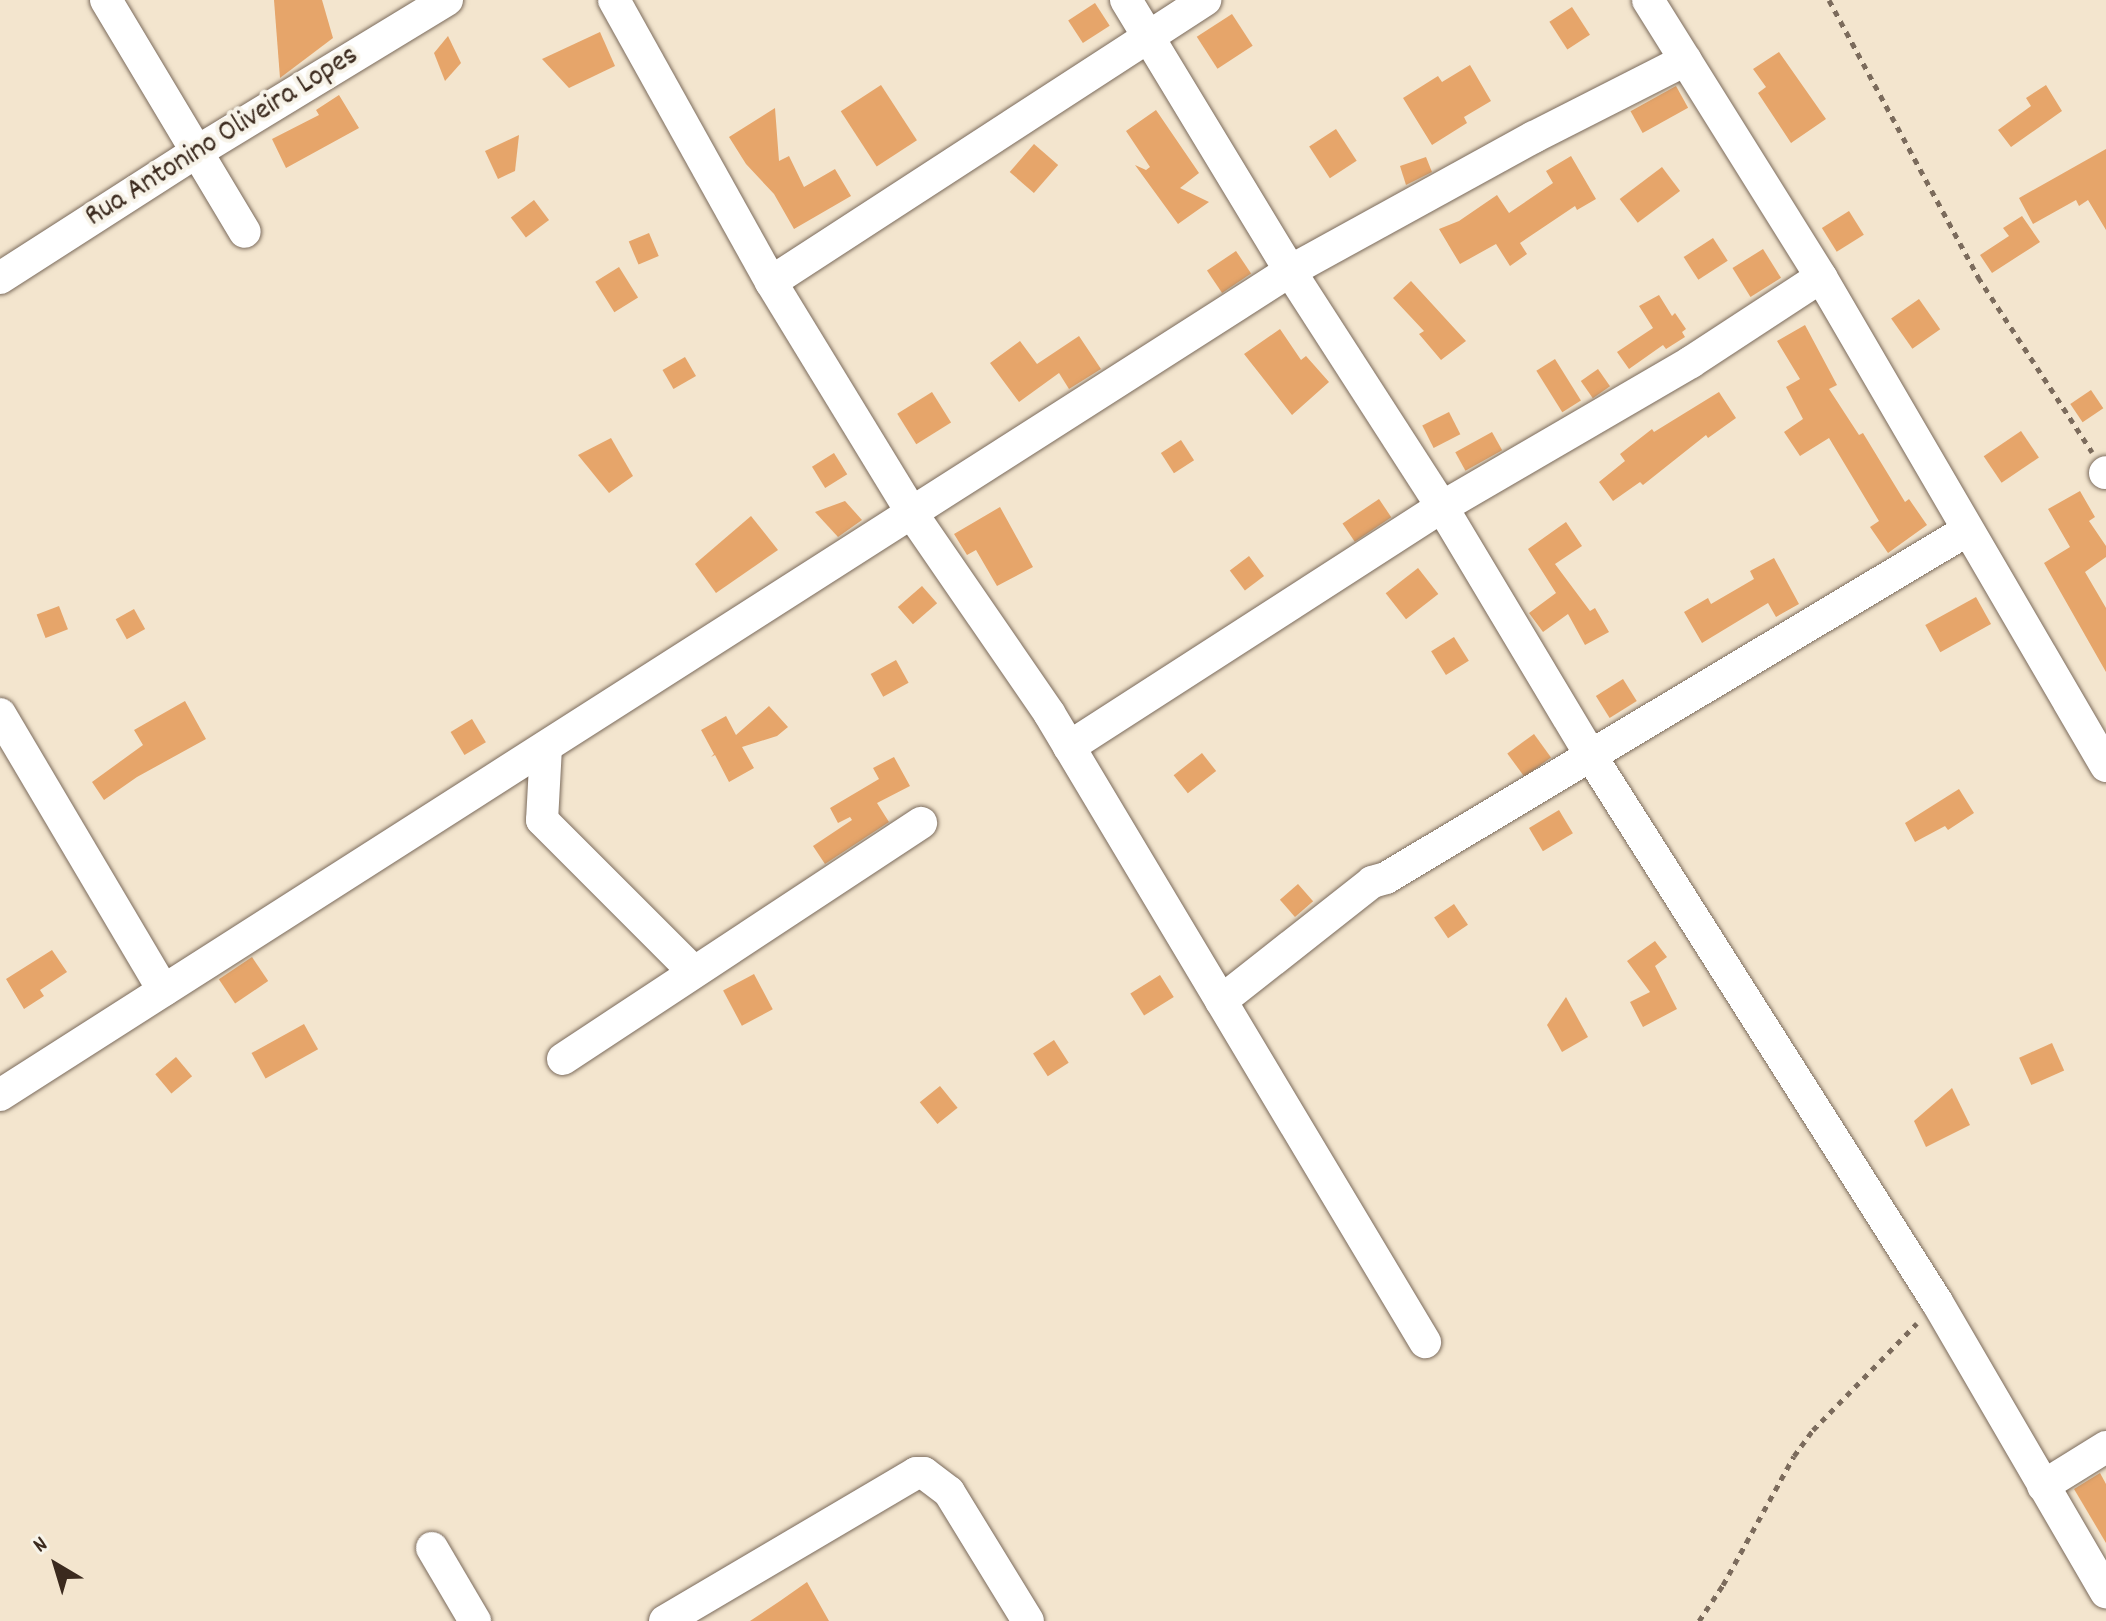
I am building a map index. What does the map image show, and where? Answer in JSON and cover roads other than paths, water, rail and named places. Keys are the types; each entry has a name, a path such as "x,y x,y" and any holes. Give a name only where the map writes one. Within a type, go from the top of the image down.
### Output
{"street":[{"path":"106,0 245,232"},
{"name":"Rua Antonino Oliveira Lopes","path":"0,278 195,153 447,0"},
{"path":"614,0 771,282 913,515 1069,747 1425,1342"},
{"path":"1126,0 1290,271 1442,507 1591,756 1937,1302 2106,1592"},
{"path":"771,282 1205,0"},
{"path":"1648,0 1821,277 1966,531 2106,766"},
{"path":"0,1095 913,515 1290,271 1534,137 1686,60"},
{"path":"1069,747 1442,507 1691,362 1821,277"},
{"path":"1221,1001 1372,882 1386,878 1966,531"},
{"path":"0,714 163,990"},
{"path":"546,747 542,820 693,971"},
{"path":"563,1059 921,823"},
{"path":"2043,1486 2106,1447"},
{"path":"665,1621 916,1473 924,1473 935,1478 949,1492 1028,1621"},
{"path":"432,1548 475,1621"}]}
